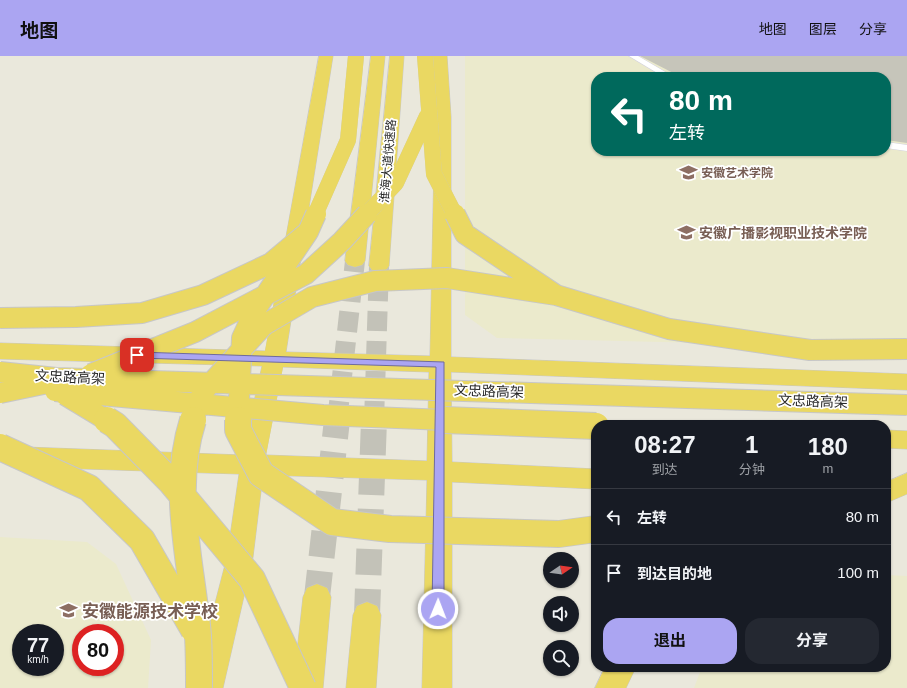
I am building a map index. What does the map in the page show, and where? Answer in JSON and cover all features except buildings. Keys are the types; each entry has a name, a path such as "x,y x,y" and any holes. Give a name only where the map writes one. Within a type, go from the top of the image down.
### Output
{"highway":[{"path":"208,688 240,557 252,465 274,359 326,56"},
{"path":"356,56 348,140 308,232 254,312 242,338 238,430 261,474 332,522 390,529 559,534 591,530"},
{"name":"淮海大道快速路","path":"355,261 378,56"},
{"name":"淮海大道快速路","path":"379,266 397,56"},
{"path":"425,56 434,174 465,234 556,295"},
{"path":"437,688 443,117 440,56"},
{"path":"0,393 102,371 195,332 306,274 342,242 396,183 429,111"},
{"path":"0,318 76,317 142,313 203,295 271,264 308,232"},
{"path":"199,688 198,637 183,513 182,471 189,433 202,393 264,325 312,297 375,281 447,278 556,295 669,329 810,350 907,350"},
{"path":"0,351 441,364 907,382"},
{"path":"0,362 71,397 115,425 170,482 252,579 303,688"},
{"name":"文忠路高架","path":"0,372 64,378 907,405"},
{"name":"文忠路高架","path":"0,386 323,415 591,426"},
{"path":"891,439 907,440"},
{"path":"0,447 89,488 142,540 198,637"},
{"path":"0,456 439,471 591,479"},
{"path":"891,484 907,482"},
{"path":"891,490 907,482"},
{"path":"891,493 907,495"},
{"path":"308,688 317,597"},
{"path":"361,688 367,615"},
{"path":"610,688 618,672"}],"lane":[{"path":"633,56 661,72"},
{"path":"891,146 907,148"}],"shaded area":[{"name":"安徽艺术学院","path":"465,56 907,56 907,348 497,338 465,315"},
{"name":"安徽能源技术学校","path":"0,537 87,542 116,564 151,640 148,688 0,688"},
{"path":"891,575 907,576 907,688 694,688 700,672 891,672"}],"tunnel":[{"path":"337,421 355,261"},
{"path":"374,421 379,266"},
{"path":"317,597 337,420"},
{"path":"367,615 374,420"}],"place":[{"name":"安徽艺术学院","path":"688,173"},
{"name":"安徽广播影视职业技术学院","path":"686,233"},
{"name":"安徽能源技术学校","path":"69,611"}],"route":[{"path":"137,355 441,364 438,609"}]}
